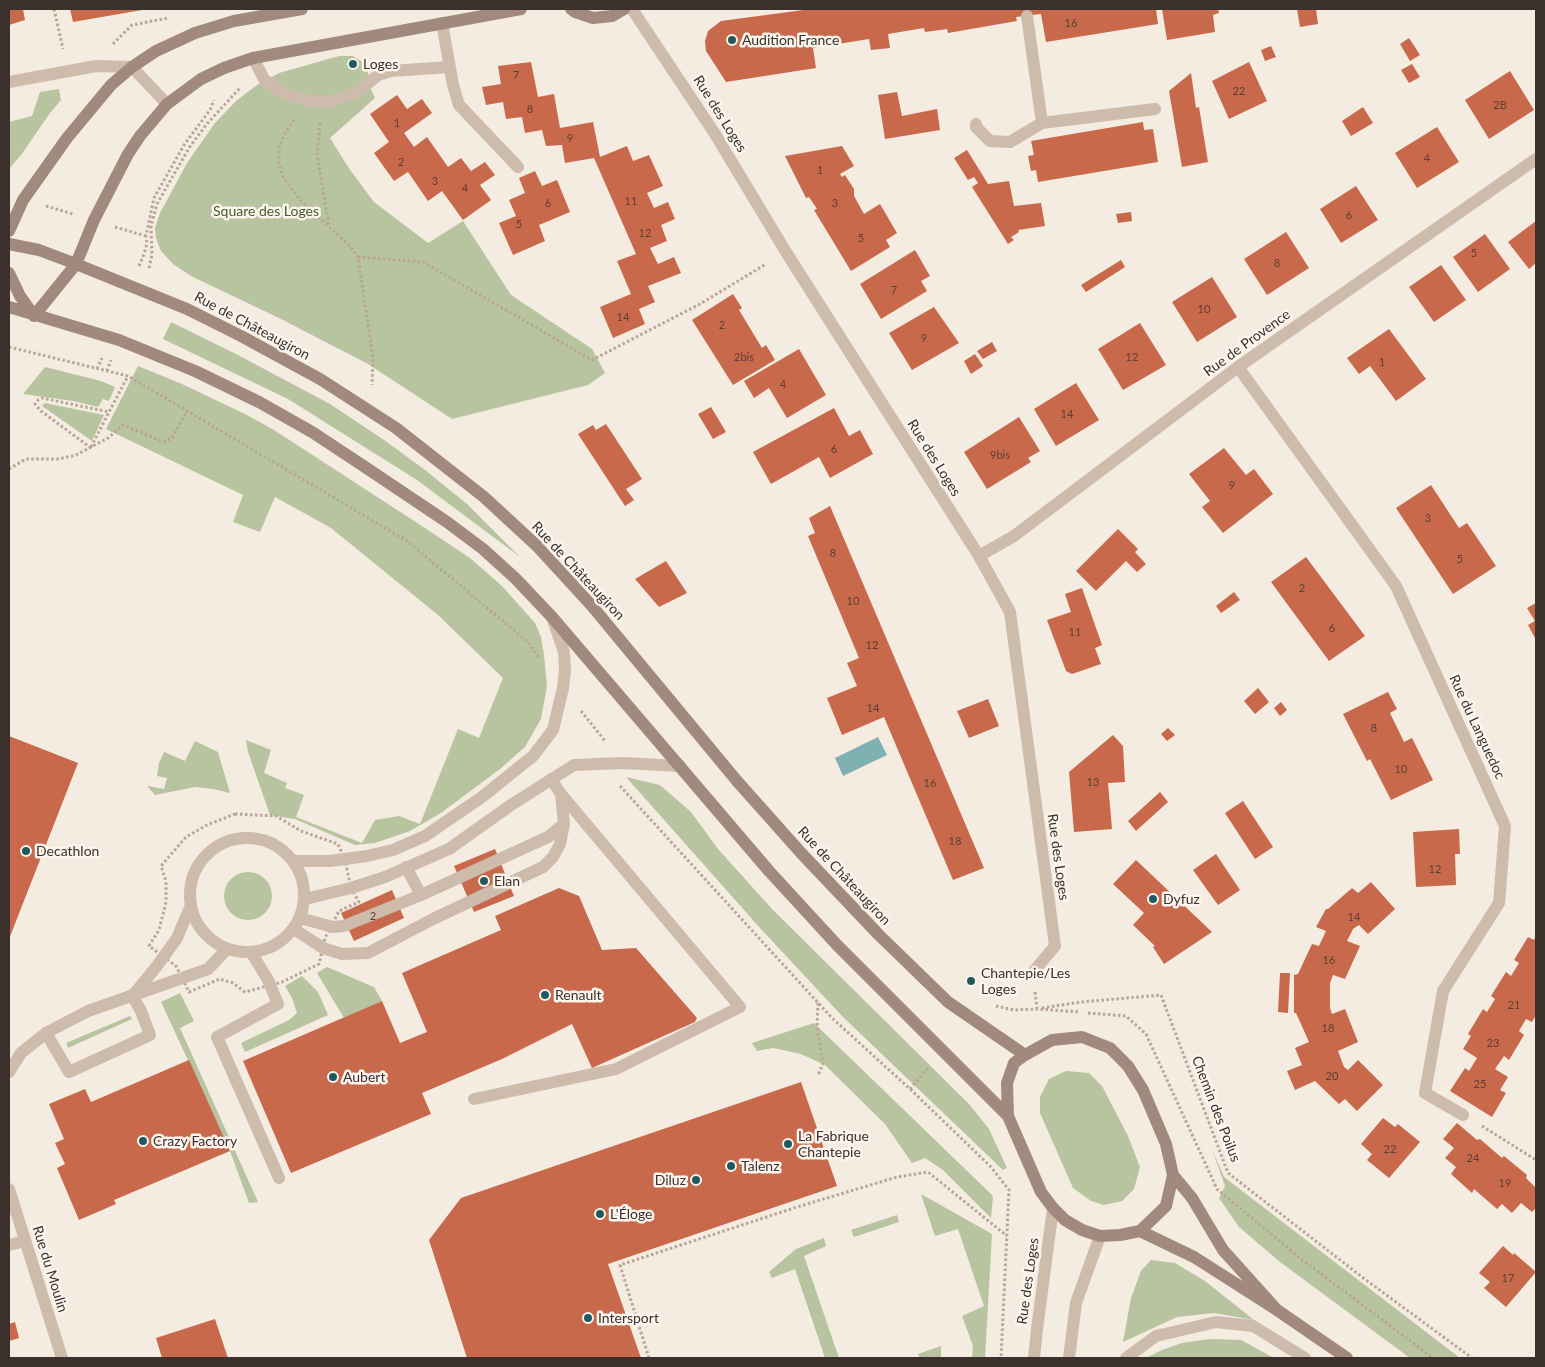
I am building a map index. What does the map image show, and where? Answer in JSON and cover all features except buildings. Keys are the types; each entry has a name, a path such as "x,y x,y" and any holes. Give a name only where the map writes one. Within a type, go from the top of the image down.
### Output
{"main road":[{"path":"9,231 24,200 67,138 111,85 132,67 174,41 195,33 234,21 302,9"},
{"path":"34,316 76,264 85,240 128,154 153,119 177,95 211,74 253,58 521,9"},
{"path":"571,9 593,18 612,16 624,9"},
{"name":"Rue de Châteaugiron","path":"9,244 39,250 76,264 187,309 241,336 320,379 396,428 484,497 537,546 592,606 737,781 802,854 873,929 948,1002 1025,1055"},
{"path":"9,273 20,296 34,316"},
{"path":"9,307 114,339 211,378 259,402 312,432 447,522 476,544 515,578 552,617 768,871 837,945 1008,1116 1041,1192 1053,1208 1070,1223 1082,1230 1100,1236 1120,1236 1140,1231 1166,1206 1174,1174"},
{"path":"1008,1116 1007,1083 1014,1063 1025,1055 1052,1040 1082,1037 1110,1048 1128,1066 1143,1090 1166,1144 1174,1174 1192,1198 1224,1250 1278,1310"},
{"path":"1140,1231 1194,1257 1278,1310 1347,1358"}],"street":[{"name":"Rue des Loges","path":"632,9 715,134 786,252 979,556 1010,612 1055,946 1034,972"},
{"path":"1027,16 1042,123"},
{"path":"442,23 449,67 459,105 518,167"},
{"path":"253,58 264,79 282,92 310,100 327,101 337,100 359,91 378,75 391,71 449,67"},
{"path":"9,82 96,66 132,67 167,104"},
{"path":"976,124 976,127 990,141 1010,142 1042,123 1155,109"},
{"name":"Rue de Provence","path":"979,556 1014,536 1238,367 1536,159"},
{"name":"Rue du Languedoc","path":"1238,367 1396,586 1506,826 1499,903 1443,991 1425,1093 1463,1115"},
{"path":"294,861 330,862 367,856 393,850 425,836 482,797 533,756 553,730 563,688 564,652 552,617"},
{"path":"305,899 352,888 386,876 449,849 511,805 574,765 622,763 680,766"},
{"path":"474,1099 616,1069 740,1007 561,794 551,779"},
{"path":"297,923 323,948 342,954 368,953 433,919 543,867 553,857 560,844 564,824 561,794"},
{"path":"297,923 344,926 421,895 548,837 564,824"},
{"path":"132,995 177,938 190,905 190,889 194,874 201,861 210,851 221,844 234,839 248,837 274,844 294,861 302,879 305,899 297,923 282,941 267,948 251,952 227,949 207,936 197,922 190,905"},
{"path":"406,867 421,895"},
{"path":"9,1072 21,1053 46,1033 88,1011 208,969 227,949"},
{"path":"251,952 270,985 278,1004 217,1038 279,1178"},
{"path":"46,1033 69,1072 150,1035 141,1011 132,995"},
{"name":"Rue du Moulin","path":"9,1189 62,1358"},
{"name":"Rue des Loges","path":"1034,1358 1036,1329 1053,1208"},
{"path":"1069,1358 1076,1303 1100,1236"},
{"path":"9,1245 25,1241"},
{"path":"1126,1358 1156,1336 1216,1322 1253,1326 1305,1358"}],"path":[{"path":"54,9 67,71"},
{"path":"136,288 152,255 151,226 157,204 188,148 237,91 260,73"},
{"path":"136,288 147,242 146,236 154,198 184,145 210,110 215,94 211,74"},
{"path":"310,100 285,133 279,148 279,164 283,177 300,200 330,226 358,257 373,357 373,375 368,410"},
{"path":"327,101 319,126 317,154 330,226"},
{"path":"358,257 423,262 592,360 700,304 786,252"},
{"path":"97,369 114,339"},
{"path":"107,371 114,339"},
{"path":"9,347 128,376 91,448"},
{"path":"91,448 41,411 35,404 42,398 109,412"},
{"path":"9,469 26,459 59,459 76,455 108,438 123,426 164,442 172,438 187,411"},
{"path":"235,814 276,816 301,831 338,844 345,860 352,888 359,902 339,911 325,938 319,964 282,982 245,992 233,983 220,979 189,992 176,966 149,946 159,930 166,902 166,880 162,866 186,837 207,825 235,814"},
{"name":"Chemin des Poilus","path":"1037,1009 1081,1002 1161,995 1228,1173 1366,1280 1472,1358"},
{"path":"818,1002 817,1027 823,1064 818,1076"},
{"path":"990,1005 1014,1010 1037,1009 1126,1016 1146,1034 1217,1189 1300,1258 1433,1358"},
{"path":"910,1089 991,1167 1009,1190 1001,1358"},
{"path":"1463,1115 1536,1160"},
{"path":"649,1358 620,1265 852,1190 897,1177 928,1172 1007,1236"}],"green space":[{"name":"Square des Loges","path":"339,56 353,56 361,61 368,71 370,87 375,98 330,138 348,167 374,202 428,243 463,221 511,295 592,349 605,373 588,385 452,419 368,364 281,319 191,276 173,264 161,251 156,238 155,228 160,213 187,163 215,123 236,101 257,85 279,73"},
{"path":"59,89 61,100 9,169 9,122 32,116 40,92"},
{"path":"171,322 330,404 384,440 467,504 520,557 417,480 288,399 163,339"},
{"path":"138,366 182,384 274,430 470,558 502,586 535,623 541,637 544,655 547,686 541,719 525,747 500,769 441,813 410,831 375,843 355,845 295,819 270,815 248,752 246,740 271,750 264,773 287,783 285,788 304,795 296,817 362,843 375,820 399,816 420,824 458,729 479,738 503,678 438,615 331,528 275,497 260,532 233,522 243,495 106,429"},
{"path":"45,367 101,381 115,387 109,401 103,399 98,407 73,401 23,394"},
{"path":"45,403 104,415 92,441 42,406"},
{"path":"195,741 218,752 230,793 195,787 155,795 147,786 164,789 167,778 157,776 159,763 164,752 185,761"},
{"path":"626,777 660,785 691,812 718,849 772,909 969,1104 989,1129 1007,1168 1003,1170 843,1017 760,928"},
{"path":"243,872 253,872 265,879 272,891 272,901 265,913 253,920 243,920 235,916 228,909 224,901 224,891 228,883 235,876"},
{"path":"327,967 374,987 382,1001 344,1018 317,973"},
{"path":"302,976 318,992 328,1015 245,1052 241,1043 289,1020 297,1013 292,998 285,986"},
{"path":"180,993 194,1021 180,1028 258,1202 249,1203 230,1151 161,1002"},
{"path":"130,1016 132,1019 68,1048 66,1043"},
{"path":"814,1023 993,1196 991,1218 943,1170 925,1158 912,1163 885,1124 825,1065 801,1054 773,1048 757,1051 752,1043"},
{"path":"1066,1071 1089,1073 1102,1086 1128,1136 1140,1167 1134,1189 1122,1201 1104,1205 1091,1201 1073,1188 1040,1113 1040,1097 1049,1079"},
{"path":"1212,1149 1224,1177 1460,1358 1410,1358 1280,1262 1239,1227 1219,1198 1225,1186"},
{"path":"921,1194 992,1234 985,1358 972,1358 973,1346 962,1316 984,1306 958,1229 935,1236"},
{"path":"897,1215 899,1222 854,1237 851,1230"},
{"path":"824,1238 826,1246 804,1256 839,1358 825,1358 795,1269 772,1278 769,1272 796,1249"},
{"path":"1151,1260 1175,1263 1205,1281 1254,1320 1214,1313 1177,1317 1123,1342 1131,1298 1141,1271"},
{"path":"1210,1339 1241,1340 1274,1358 1146,1358 1182,1343"},
{"path":"941,1346 941,1358 920,1358 918,1354"}],"water":[{"path":"878,737 887,755 843,776 835,758"}],"place":[{"name":"Audition France","path":"732,40"},
{"name":"Loges","path":"353,64"},
{"name":"Decathlon","path":"26,851"},
{"name":"Elan","path":"484,881"},
{"name":"Dyfuz","path":"1153,899"},
{"name":"Chantepie/Les Loges","path":"971,981"},
{"name":"Renault","path":"545,995"},
{"name":"Aubert","path":"333,1077"},
{"name":"Crazy Factory","path":"143,1141"},
{"name":"La Fabrique Chantepie","path":"788,1144"},
{"name":"Talenz","path":"731,1166"},
{"name":"Diluz","path":"696,1180"},
{"name":"L'Éloge","path":"600,1214"},
{"name":"Intersport","path":"588,1318"}]}
